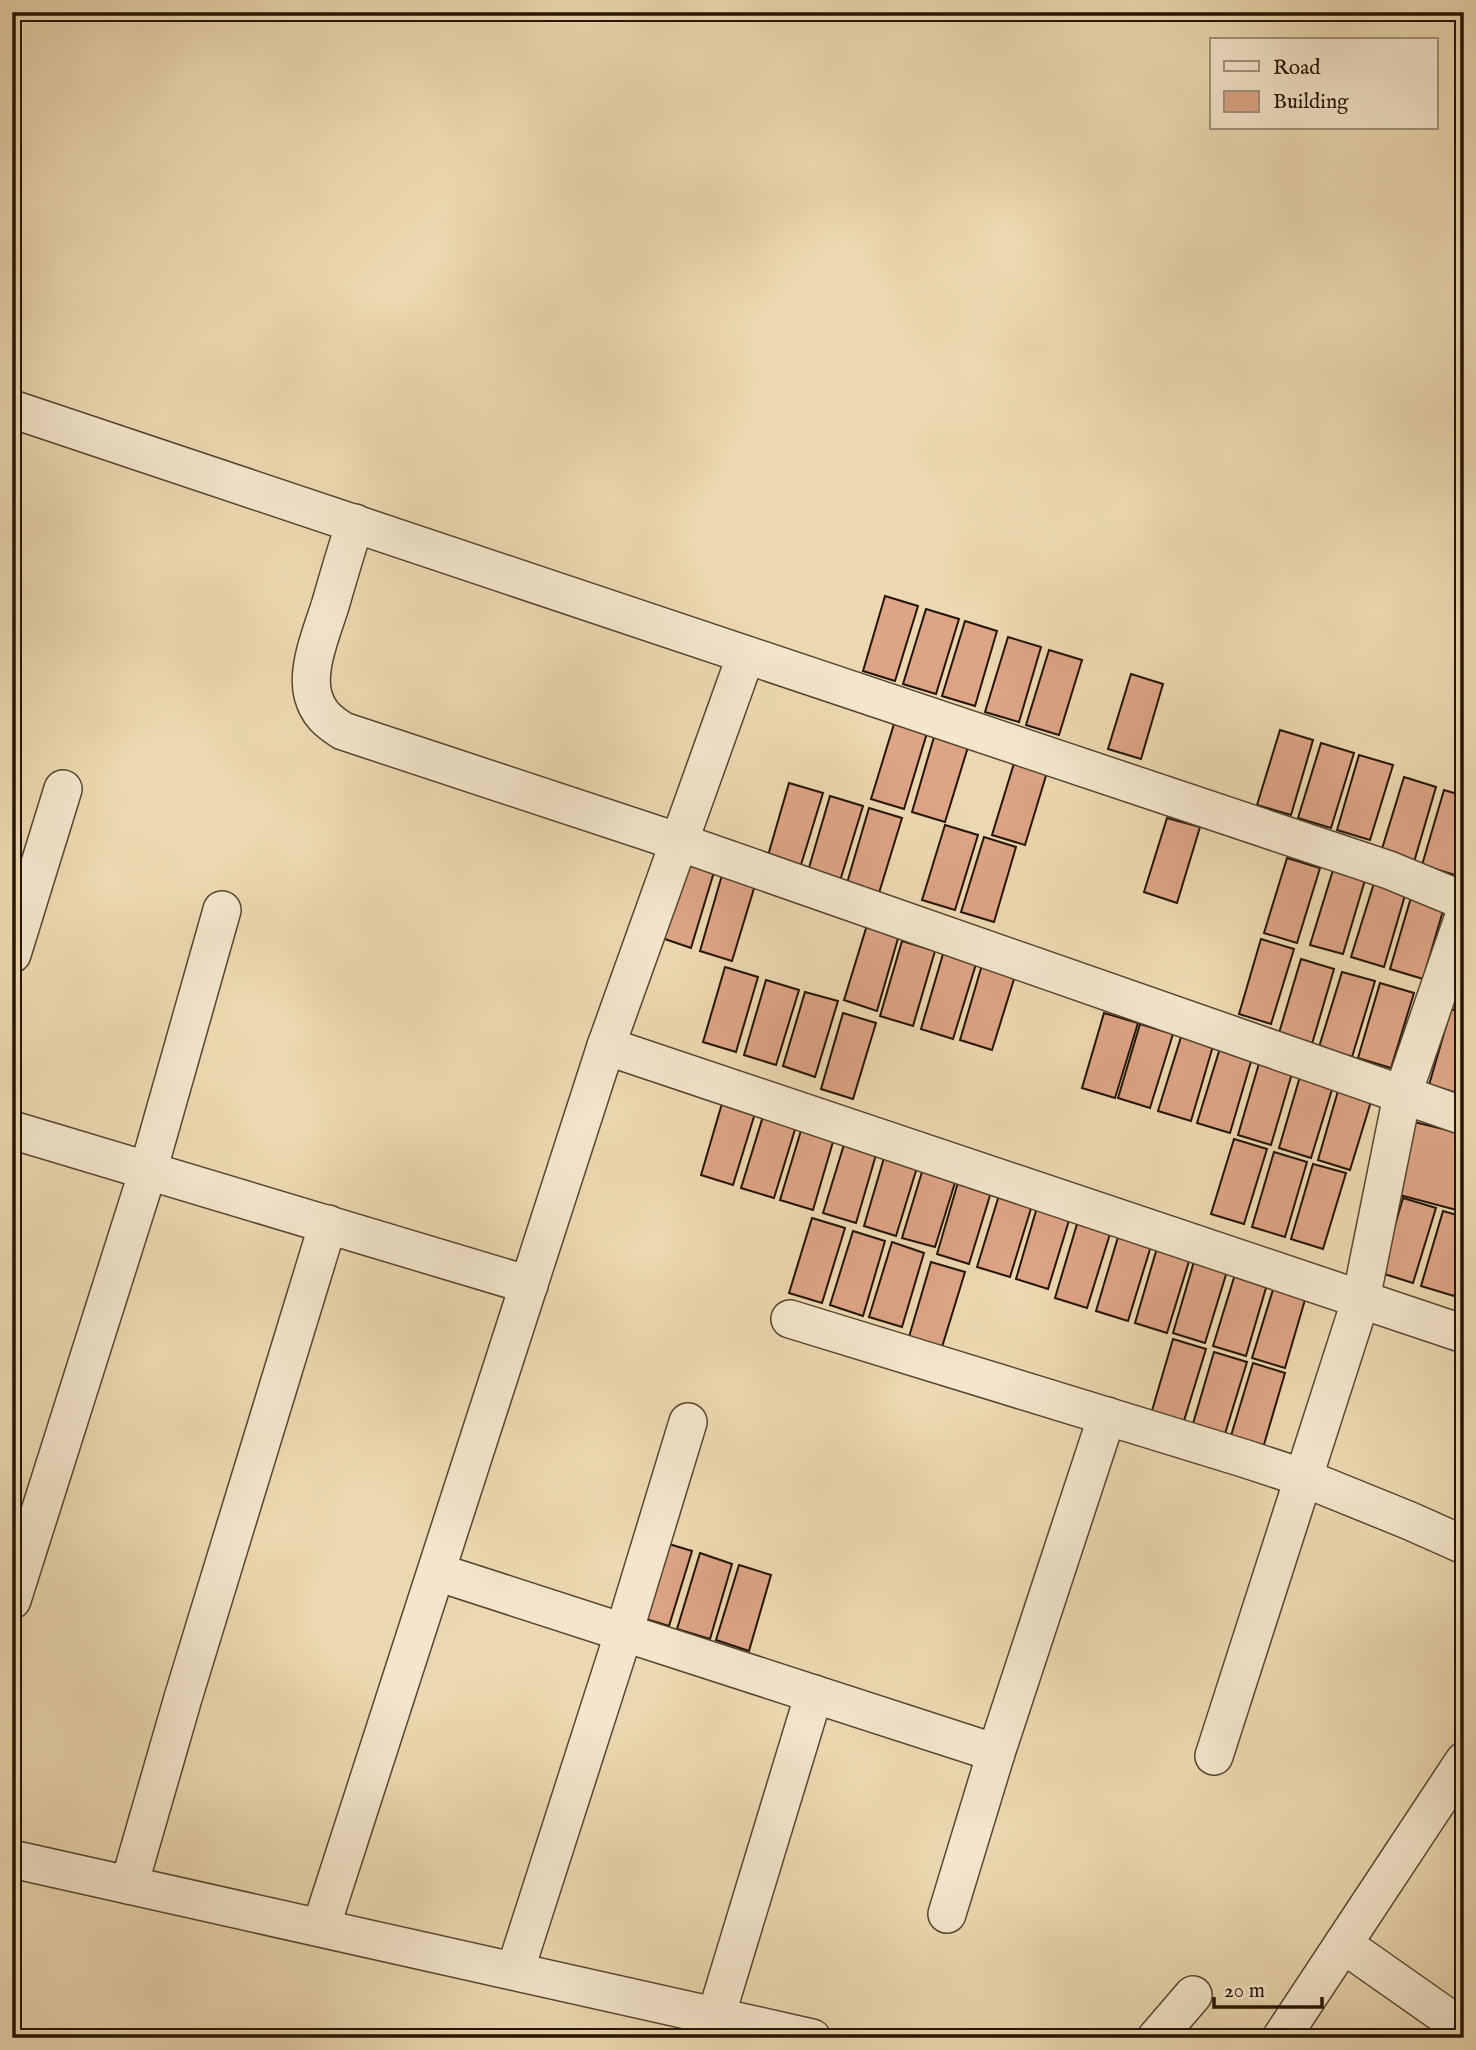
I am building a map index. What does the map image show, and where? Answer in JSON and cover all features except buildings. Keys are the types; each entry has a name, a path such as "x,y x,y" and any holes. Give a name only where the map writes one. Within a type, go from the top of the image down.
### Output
{"street":[{"path":"12,409 1389,870 1464,901"},
{"path":"355,523 312,671 312,692 317,707 326,720 342,731 679,842 1464,1116"},
{"path":"321,1927 606,1046 746,655"},
{"path":"12,954 63,789"},
{"path":"12,1600 148,1171 222,910"},
{"path":"1214,1756 1362,1299 1402,1096 1464,916"},
{"path":"606,1046 1464,1334"},
{"path":"12,1130 529,1285"},
{"path":"129,1885 183,1698 328,1224"},
{"path":"790,1319 1304,1478 1464,1545"},
{"path":"947,1914 996,1753 1107,1416"},
{"path":"515,1971 688,1422"},
{"path":"437,1572 996,1753"},
{"path":"716,2016 814,1694"},
{"path":"1281,2038 1460,1775"},
{"path":"12,1859 812,2038"},
{"path":"1343,1944 1464,2029"},
{"path":"1156,2038 1193,1995"}]}
